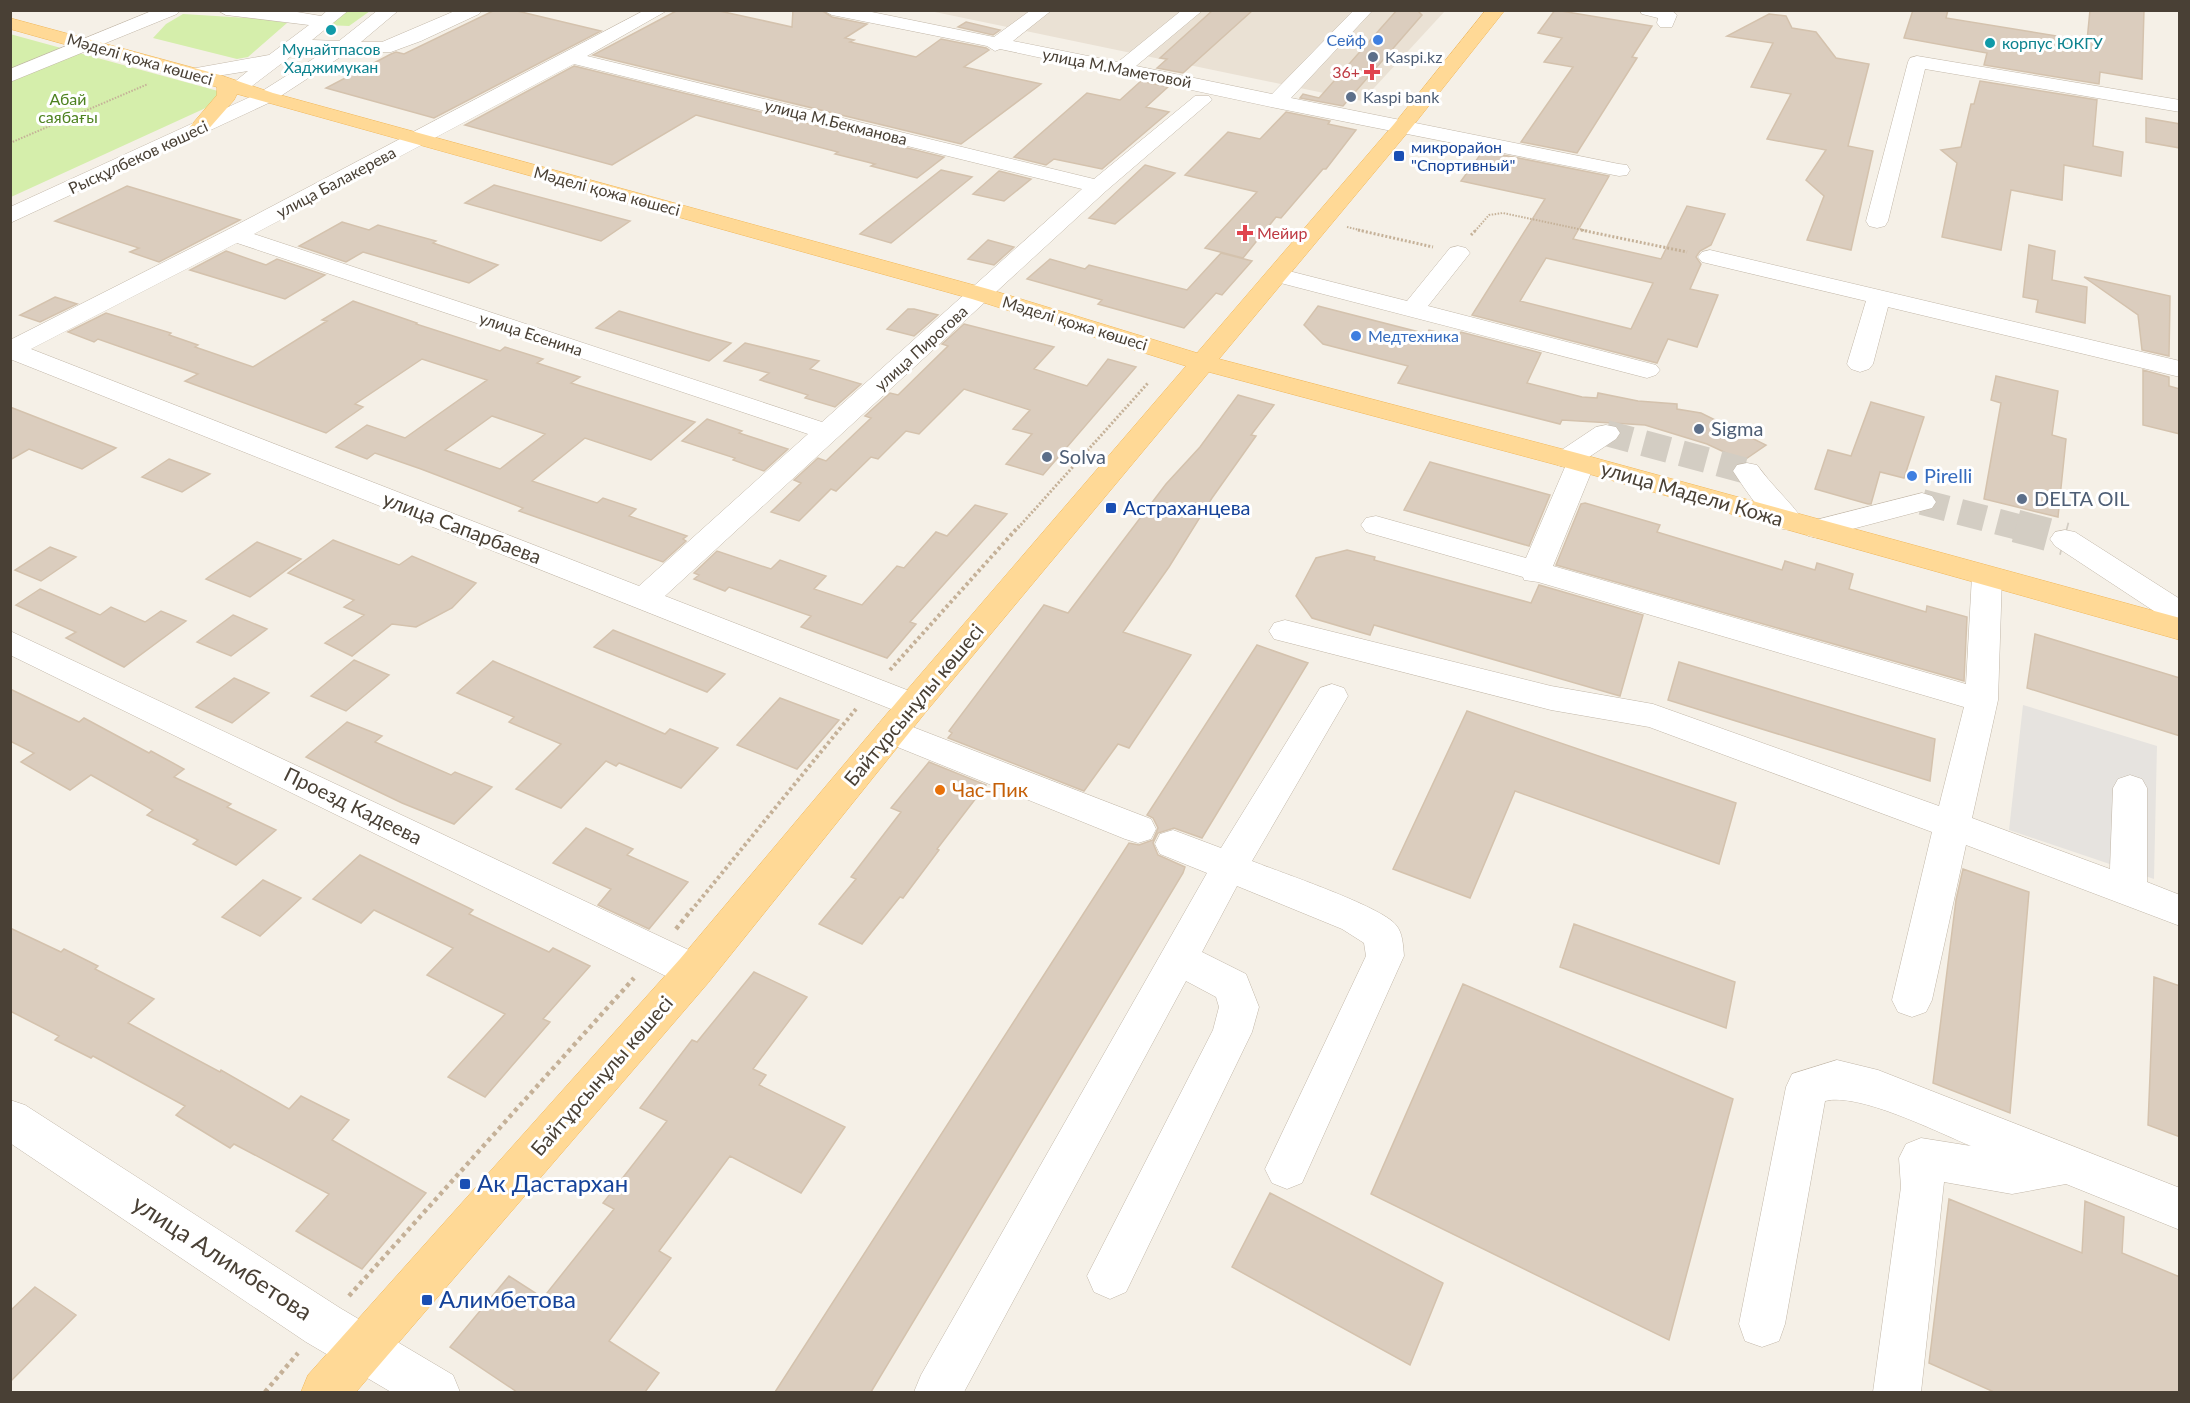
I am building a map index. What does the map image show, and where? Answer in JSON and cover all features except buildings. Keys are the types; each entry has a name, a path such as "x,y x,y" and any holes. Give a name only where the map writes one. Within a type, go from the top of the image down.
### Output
{"main road":[{"name":"Байтұрсынұлы көшесі","path":"325,1392 694,971 902,718 1401,128 1496,10"},
{"name":"Мәделі қожа көшесі","path":"10,23 186,72 266,97 981,294 1203,363"},
{"path":"198,129 218,109 232,86"},
{"name":"улица Мадели Кожа","path":"1203,363 1574,461 2180,629"}],"street":[{"path":"10,76 171,10"},
{"path":"232,86 340,10"},
{"name":"Рысқұлбеков көшесі","path":"10,216 266,97 342,48 390,10"},
{"path":"186,72 253,64 286,50 384,48 396,45 473,10"},
{"name":"улица Балакерева","path":"10,350 235,235 659,10"},
{"path":"888,22 907,10"},
{"path":"995,45 1044,10"},
{"path":"1122,68 1194,10"},
{"path":"1276,102 1364,10"},
{"path":"1648,10 1668,15 1666,23"},
{"path":"233,11 324,22"},
{"name":"улица М.Маметовой","path":"842,11 995,45 1122,68 1401,128 1619,170"},
{"name":"улица М.Бекманова","path":"574,57 1098,186"},
{"path":"1877,221 1917,62 2180,106"},
{"name":"улица Пирогова","path":"643,599 1098,186 1202,100"},
{"name":"улица Есенина","path":"235,235 827,432"},
{"path":"1412,310 1458,253"},
{"path":"1710,257 2180,369"},
{"path":"1277,275 1647,370"},
{"path":"1860,364 1878,297"},
{"name":"улица Сапарбаева","path":"10,350 872,690 902,718 1138,829"},
{"path":"1535,573 1574,461 1606,434"},
{"path":"1747,471 1760,490 1789,520"},
{"path":"1818,529 1922,502"},
{"path":"1376,525 1535,573 1982,700"},
{"path":"2065,539 2180,614"},
{"path":"1912,1000 1982,700 1988,576"},
{"path":"1285,631 1551,698 1653,716 2180,911"},
{"name":"Проезд Кадеева","path":"10,642 694,971"},
{"path":"938,1392 1229,867 1332,696"},
{"path":"2128,891 2130,788"},
{"path":"1173,844 1354,918 1382,935 1385,956 1287,1169"},
{"path":"1110,1275 1232,1032 1239,1007 1232,986 1179,958"},
{"path":"1762,1324 1806,1087 1837,1079 1878,1089 2180,1209"},
{"name":"улица Алимбетова","path":"10,1119 323,1325 436,1392"},
{"path":"1897,1392 1923,1187 1921,1158 2012,1173 2066,1164"}],"path":[{"path":"10,143 186,72"},
{"path":"1323,221 1458,253 1481,223 1489,215 1496,213 1533,218 1710,257"},
{"path":"265,1392 657,952 872,690 1156,374"}],"shaded area":[{"path":"930,11 1445,11 1362,101"},
{"path":"2023,705 2157,746 2154,879 2009,830"}],"green space":[{"path":"345,11 370,11 349,26 326,25"},
{"path":"183,14 264,19 287,23 248,57 237,59 153,38 166,24"},
{"name":"Абай саябағы","path":"10,34 218,91 216,98 210,106 11,197"}],"tunnel":[{"path":"1606,433 1747,471"},
{"path":"1922,502 2022,528"},
{"path":"2016,526 2065,539"}],"place":[{"name":"Мунайтпасов Хаджимукан","path":"331,30"},
{"name":"Сейф","path":"1378,40"},
{"name":"корпус ЮКГУ","path":"1990,43"},
{"name":"Kaspi.kz","path":"1373,57"},
{"name":"36+","path":"1372,72"},
{"name":"Kaspi bank","path":"1351,97"},
{"name":"микрорайон \"Спортивный\"","path":"1399,156"},
{"name":"Мейир","path":"1245,233"},
{"name":"Медтехника","path":"1356,336"},
{"name":"Sigma","path":"1699,429"},
{"name":"Solva","path":"1047,457"},
{"name":"Pirelli","path":"1912,476"},
{"name":"DELTA OIL","path":"2022,499"},
{"name":"Астраханцева","path":"1111,508"},
{"name":"Час-Пик","path":"940,790"},
{"name":"Ак Дастархан","path":"465,1184"},
{"name":"Алимбетова","path":"427,1300"}]}
